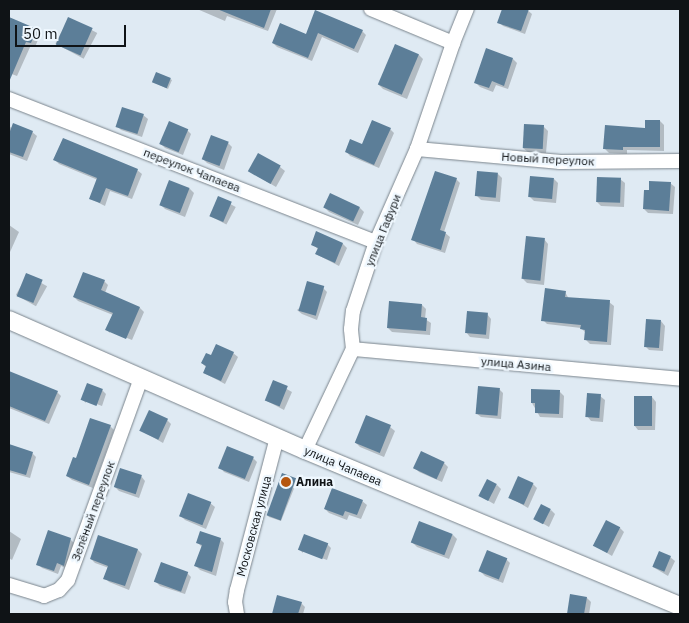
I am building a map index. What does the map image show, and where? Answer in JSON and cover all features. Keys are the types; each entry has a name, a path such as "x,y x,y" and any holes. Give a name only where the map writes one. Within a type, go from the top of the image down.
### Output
{"street":[{"path":"371,9 453,43"},
{"name":"улица Гафури","path":"305,450 353,349 351,329 353,311 376,242 417,149 453,43 467,9"},
{"name":"переулок Чапаева","path":"9,98 376,242"},
{"name":"Новый переулок","path":"417,149 560,162 680,162"},
{"name":"улица Чапаева","path":"9,320 305,450 680,606"},
{"name":"улица Азина","path":"353,349 680,379"},
{"name":"Зелёный переулок","path":"9,585 44,596 59,590 68,580 141,378"},
{"name":"Московская улица","path":"237,614 235,602 237,590 278,438"}],"building":[{"path":"217,9 271,9 264,28"},
{"path":"502,9 529,9 521,31 497,23"},
{"path":"315,10 363,30 354,49 318,33 308,58 272,43 280,23 306,34"},
{"path":"9,17 37,29 31,43 26,42 9,82"},
{"path":"68,17 93,28 80,55 56,44"},
{"path":"395,44 419,54 402,95 378,85"},
{"path":"486,48 513,58 504,86 492,81 489,88 474,83"},
{"path":"156,72 171,78 167,88 152,82"},
{"path":"122,107 144,114 137,134 116,127"},
{"path":"372,120 391,128 374,165 345,152 350,139 362,144"},
{"path":"645,120 660,120 660,147 623,147 623,150 603,149 605,125 645,128"},
{"path":"169,121 188,129 179,152 159,144"},
{"path":"13,123 33,131 23,157 9,152 9,134"},
{"path":"524,124 544,125 543,149 523,148"},
{"path":"211,135 229,142 219,166 202,159"},
{"path":"63,138 138,169 128,196 106,188 100,203 89,199 97,178 53,160"},
{"path":"258,153 281,166 271,184 248,171"},
{"path":"435,171 457,178 440,230 446,232 441,250 411,240"},
{"path":"477,171 498,173 496,198 475,196"},
{"path":"530,176 554,178 552,199 528,197"},
{"path":"597,177 621,178 620,203 596,202"},
{"path":"169,180 190,188 180,213 159,205"},
{"path":"649,181 671,182 669,211 643,209 644,190 649,190"},
{"path":"330,193 360,207 353,221 323,208"},
{"path":"218,196 232,202 223,222 209,216"},
{"path":"316,231 343,243 335,263 315,254 318,248 311,245"},
{"path":"526,236 545,238 540,281 522,279"},
{"path":"83,272 105,280 101,290 140,307 126,339 105,330 113,313 73,297"},
{"path":"26,273 43,280 33,303 17,296"},
{"path":"307,281 324,286 316,316 298,311"},
{"path":"545,288 566,291 565,297 610,300 607,342 584,340 585,330 580,329 581,325 541,321"},
{"path":"389,301 422,304 421,317 427,318 426,331 387,328"},
{"path":"467,311 488,313 486,335 465,333"},
{"path":"646,319 661,320 659,348 644,347"},
{"path":"216,344 234,352 221,381 203,373 206,366 201,363 206,353 211,355"},
{"path":"9,371 58,391 45,421 9,406"},
{"path":"273,380 288,386 280,406 265,400"},
{"path":"87,383 103,389 96,406 81,400"},
{"path":"478,386 500,388 497,416 476,414"},
{"path":"531,389 560,390 559,414 535,413 535,403 531,403"},
{"path":"587,393 601,394 599,418 585,417"},
{"path":"634,396 652,396 652,426 634,426"},
{"path":"149,410 168,419 158,440 139,431"},
{"path":"366,415 391,425 380,453 355,443"},
{"path":"90,418 111,425 89,485 66,476 73,457 76,458"},
{"path":"9,444 33,452 26,475 9,470"},
{"path":"227,446 254,457 245,479 218,468"},
{"path":"421,451 445,462 437,479 413,468"},
{"path":"120,468 142,475 136,494 114,487"},
{"path":"282,473 296,478 281,520 267,515"},
{"path":"518,476 534,483 524,505 508,498"},
{"path":"487,479 497,484 488,501 478,496"},
{"path":"332,488 363,500 357,515 345,511 343,516 324,509"},
{"path":"188,493 211,502 202,525 179,516"},
{"path":"541,504 551,509 543,524 533,519"},
{"path":"606,520 620,527 607,553 593,546"},
{"path":"419,521 453,534 444,555 411,542"},
{"path":"48,530 71,538 64,566 57,563 54,571 36,565"},
{"path":"200,531 221,538 212,572 194,566 202,545 196,543"},
{"path":"304,534 328,543 322,559 298,550"},
{"path":"98,535 138,549 125,586 103,579 108,566 90,559"},
{"path":"487,550 507,558 499,580 478,571"},
{"path":"659,551 671,556 664,572 652,567"},
{"path":"161,562 188,572 181,592 154,582"},
{"path":"570,594 587,597 584,614 567,614"},
{"path":"277,595 302,602 298,614 272,614"}],"place":[{"name":"Алина","path":"286,482"}]}
